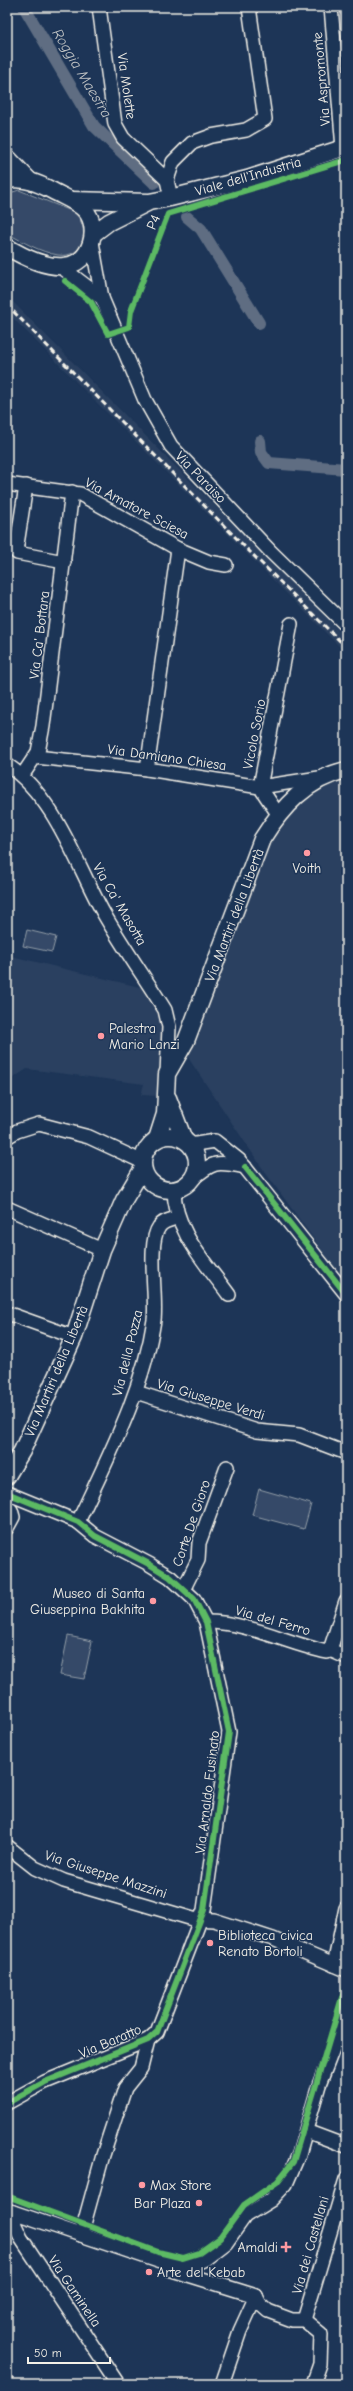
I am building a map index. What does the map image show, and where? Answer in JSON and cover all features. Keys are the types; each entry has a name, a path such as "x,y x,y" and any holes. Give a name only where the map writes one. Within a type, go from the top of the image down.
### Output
{"main road":[{"name":"Viale dell'Industria","path":"71,200 149,202 171,198 247,179 344,147"},
{"path":"7,157 30,181"},
{"path":"7,180 19,178 30,181 71,200 85,210 91,219 93,238 81,259 73,264 60,266 47,264 7,247"},
{"name":"Viale dell'Industria","path":"93,238 109,222 149,202"},
{"name":"Via Martiri della Libertà","path":"7,1476 22,1451 74,1337 102,1250 126,1196 143,1165 150,1145 157,1139 165,1114 167,1074 186,1041 262,839 278,814 293,798 325,778 346,770"},
{"name":"Via Martiri della Libertà","path":"166,1093 187,1143 194,1152 196,1166 191,1180"},
{"path":"157,1139 166,1136 187,1143"},
{"path":"143,1165 147,1177 153,1184 160,1188 180,1188 191,1180"},
{"path":"126,1196 153,1184"}],"street":[{"name":"Via Molette","path":"99,7 115,124 118,132 167,180"},
{"path":"171,198 167,180 173,162 192,143 211,136 246,130 265,119 249,7"},
{"name":"Via Aspromonte","path":"331,7 344,147"},
{"name":"Via Paraiso","path":"93,238 102,298 145,400 171,446 276,556 346,625"},
{"name":"Via Paraiso","path":"60,266 102,298"},
{"name":"Via Amatore Sciesa","path":"7,484 72,492 87,498 178,549 209,562 226,565"},
{"path":"26,486 16,551 17,553 64,562"},
{"name":"Via Ca' Bottara","path":"22,776 36,757 43,726 72,492"},
{"path":"147,769 178,549"},
{"name":"Vicolo Sorio","path":"291,624 260,787 325,778"},
{"name":"Via Damiano Chiesa","path":"36,757 147,769 260,787"},
{"name":"Via Ca' Masotta","path":"7,765 22,776 48,807 105,915 165,1010 169,1027 167,1074"},
{"path":"260,787 278,814"},
{"path":"7,1137 17,1131 39,1124 89,1137 143,1165"},
{"path":"187,1143 208,1141 220,1144 244,1167 343,1290"},
{"path":"191,1180 204,1169 218,1162 223,1153 220,1144"},
{"path":"218,1162 244,1167"},
{"path":"174,1189 177,1218 189,1241 229,1295"},
{"path":"7,1208 102,1250"},
{"name":"Via della Pozza","path":"78,1522 136,1392 154,1319 155,1237 160,1225 177,1218"},
{"path":"7,1313 74,1337"},
{"name":"Via Giuseppe Verdi","path":"136,1392 256,1432 299,1435 346,1453"},
{"name":"Corte De Gioro","path":"184,1588 198,1560 199,1543 227,1466"},
{"name":"Via Arnaldo Fusinato","path":"7,1493 78,1522 95,1536 149,1564 184,1588 194,1599 206,1622 228,1732 204,1910 201,1920"},
{"path":"7,1528 13,1517 11,1510"},
{"path":"330,1650 346,1601"},
{"name":"Via del Ferro","path":"206,1622 250,1628 305,1647 327,1652 330,1650 346,1657"},
{"name":"Via Giuseppe Mazzini","path":"7,1846 34,1868 64,1881 201,1920 214,1920 273,1939 340,1967"},
{"path":"340,1967 346,1908"},
{"name":"Via Baratto","path":"7,2103 45,2082 148,2040 157,2032 201,1920"},
{"path":"10,2211 167,2264 190,2266 205,2259 226,2244 245,2216 271,2200 286,2184 299,2154 319,2085 346,2015"},
{"path":"81,2235 103,2155 125,2088 141,2068 148,2040"},
{"path":"306,2131 346,2146"},
{"name":"Via dei Castellani","path":"304,2320 346,2179"},
{"name":"Via Gaminella","path":"10,2211 21,2238 118,2384"},
{"path":"167,2264 170,2271 256,2296 260,2304 268,2311 292,2320 304,2320 322,2334 320,2364 313,2384"},
{"path":"222,2384 240,2331 256,2296"}],"shaded area":[{"path":"19,190 74,212 79,219 84,234 79,247 74,252 67,255 51,254 25,243 7,233 7,194"},
{"path":"7,296 346,638 346,653 7,312"},
{"path":"346,778 346,1283 265,1172 187,1056 270,839 301,800"},
{"path":"27,930 56,937 52,952 23,946"},
{"path":"7,955 156,991 167,1005 159,1096 141,1095 144,1084 27,1069 7,1082"},
{"path":"259,1489 311,1504 304,1529 252,1515"},
{"path":"68,1636 92,1641 84,1679 60,1675"}],"waterway":[{"name":"Roggia Maestra","path":"24,7 94,126 154,183"},
{"name":"Roggia Maestra","path":"187,217 201,229 259,323"},
{"name":"Roggia Maestra","path":"260,441 261,452 269,463 346,469"}],"railway":[{"path":"7,305 245,547 346,647"}],"cycle path":[{"name":"P4","path":"65,281 91,302 108,334 129,327 131,311 168,214 346,160"},
{"path":"245,1167 346,1294"},
{"path":"7,1493 78,1522 95,1536 149,1564 170,1577 194,1599 206,1622 229,1732 204,1910 157,2032 148,2040 45,2082 7,2103"},
{"path":"7,2196 158,2252 183,2258 199,2253 220,2238 244,2205 277,2182 293,2162 346,1984"}],"place":[{"name":"Voith","path":"307,853"},
{"name":"Palestra Mario Lanzi","path":"101,1036"},
{"name":"Museo di Santa Giuseppina Bakhita","path":"153,1601"},
{"name":"Biblioteca civica Renato Bortoli","path":"210,1943"},
{"name":"Max Store","path":"142,2185"},
{"name":"Bar Plaza","path":"199,2203"},
{"name":"Amaldi","path":"286,2247"},
{"name":"Arte del Kebab","path":"149,2272"}]}
